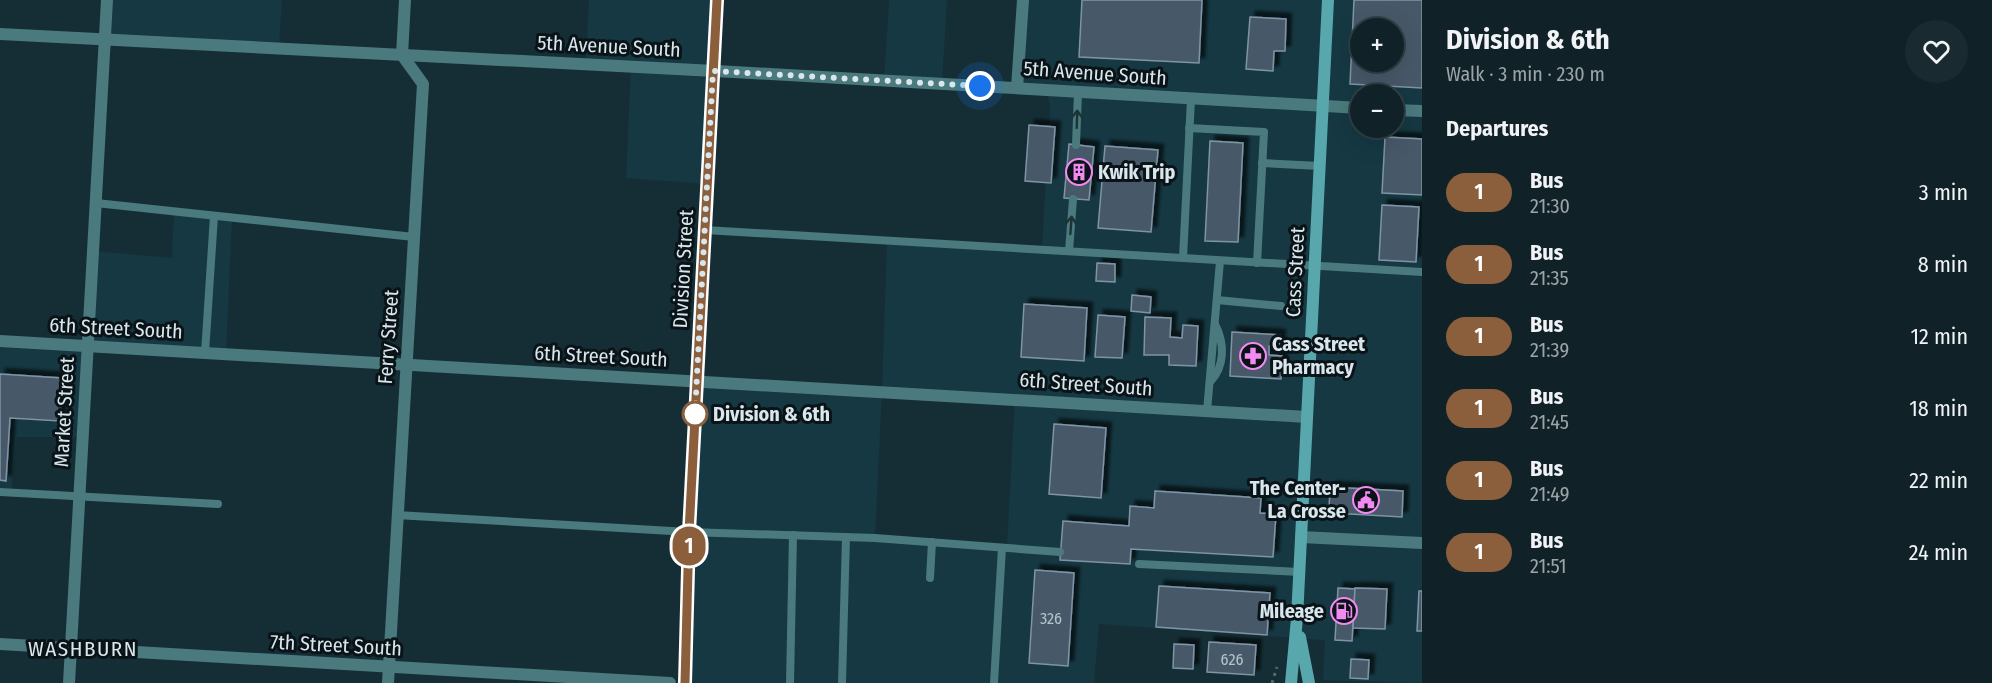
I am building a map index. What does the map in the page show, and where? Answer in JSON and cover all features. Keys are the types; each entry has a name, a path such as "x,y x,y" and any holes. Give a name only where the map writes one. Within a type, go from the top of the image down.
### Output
{"main road":[{"name":"Cass Street","path":"1291,683 1300,572 1328,0"},
{"name":"Cass Street","path":"1297,618 1309,683"}],"street":[{"name":"Market Street","path":"69,683 107,0"},
{"path":"402,55 405,0"},
{"name":"Division Street","path":"685,683 689,532 717,0"},
{"path":"1017,88 1023,0"},
{"name":"5th Avenue South","path":"0,34 713,71 1350,108"},
{"name":"Ferry Street","path":"388,683 396,515 423,84 402,55"},
{"path":"1404,110 1422,111"},
{"name":"6th Street South","path":"0,341 1307,417"},
{"path":"1301,537 1422,543"},
{"name":"7th Street South","path":"0,644 389,667 539,679 670,683"}],"lane":[{"path":"1076,145 1078,92"},
{"path":"1183,258 1191,99"},
{"path":"1190,128 1264,132 1257,263"},
{"path":"1262,163 1320,166"},
{"path":"1069,251 1073,199"},
{"path":"96,203 414,237"},
{"path":"206,353 214,216"},
{"path":"705,230 1422,272"},
{"path":"1208,411 1220,261"},
{"path":"1217,300 1281,306"},
{"path":"0,492 218,504"},
{"path":"396,515 689,532 846,537 1060,552"},
{"path":"790,683 794,535"},
{"path":"842,683 846,537"},
{"path":"930,578 932,542"},
{"path":"993,683 1002,548"},
{"path":"1139,564 1300,572"}],"shaded area":[{"path":"107,0 282,0 279,48 105,39"},
{"path":"589,0 717,0 707,184 626,178 631,67 586,64"},
{"path":"889,0 947,0 942,83 884,80"},
{"path":"1023,0 1422,0 1422,683 1323,680 1325,640 1099,624 1094,683 685,683 697,381 882,391 887,242 1042,249 1050,107 1047,90 1017,88","holes":["882,391 1015,399 1007,545 875,538"]},
{"path":"174,211 232,217 226,354 88,346 83,437 17,437 11,493 0,492 0,341 87,346 93,251 172,258"}],"building":[{"path":"1082,0 1202,0 1199,63 1079,57"},
{"path":"1354,0 1422,0 1422,88 1404,87 1404,84 1350,84 1351,72 1404,72 1404,18 1353,18"},
{"path":"1250,17 1286,19 1285,51 1274,51 1273,71 1246,69"},
{"path":"1029,125 1055,127 1051,183 1025,181"},
{"path":"1385,138 1422,139 1422,195 1382,193"},
{"path":"1210,141 1243,143 1238,242 1205,241"},
{"name":"Kwik Trip","path":"1069,144 1094,147 1089,200 1064,198"},
{"name":"Kwik Trip","path":"1105,146 1158,150 1151,232 1098,228"},
{"path":"1382,205 1419,207 1416,262 1379,260"},
{"path":"1097,263 1115,264 1115,282 1096,281"},
{"path":"1132,295 1151,297 1150,313 1131,311"},
{"path":"1024,304 1087,308 1084,361 1021,357"},
{"path":"1098,315 1125,317 1122,358 1095,357"},
{"path":"1145,317 1171,318 1170,337 1182,338 1183,325 1198,326 1196,366 1169,365 1169,355 1144,355"},
{"name":"Cass Street Pharmacy","path":"1232,332 1280,335 1279,347 1269,346 1269,355 1282,356 1281,379 1230,376"},
{"path":"0,374 62,378 60,421 10,418 6,481 0,480"},
{"path":"1054,424 1106,428 1101,498 1049,494"},
{"name":"The Center- La Crosse","path":"1330,487 1403,491 1402,517 1333,513 1329,509"},
{"path":"1155,491 1261,498 1260,513 1276,514 1273,557 1131,549 1130,564 1060,560 1063,521 1129,526 1130,506 1154,508"},
{"path":"1035,570 1074,573 1068,666 1029,663"},
{"path":"1159,586 1270,593 1267,635 1156,627"},
{"path":"1338,588 1355,589 1352,641 1335,640"},
{"path":"1355,588 1387,589 1385,629 1353,628"},
{"path":"1419,591 1422,591 1422,631 1417,631"},
{"path":"1209,642 1256,645 1254,675 1207,672"},
{"path":"1174,644 1194,645 1193,669 1173,668"},
{"path":"1351,659 1369,660 1368,679 1350,678"}],"bus line":[{"name":"1","path":"685,683 689,532 717,0"}],"place":[{"name":"Kwik Trip","path":"1079,172"},
{"name":"Cass Street Pharmacy","path":"1253,356"},
{"name":"Division & 6th","path":"695,414"},
{"name":"The Center- La Crosse","path":"1366,500"},
{"name":"Mileage","path":"1344,611"}],"district":[{"name":"WASHBURN","path":"83,649"}],"route":[{"path":"695,414 713,71 980,86"}]}
